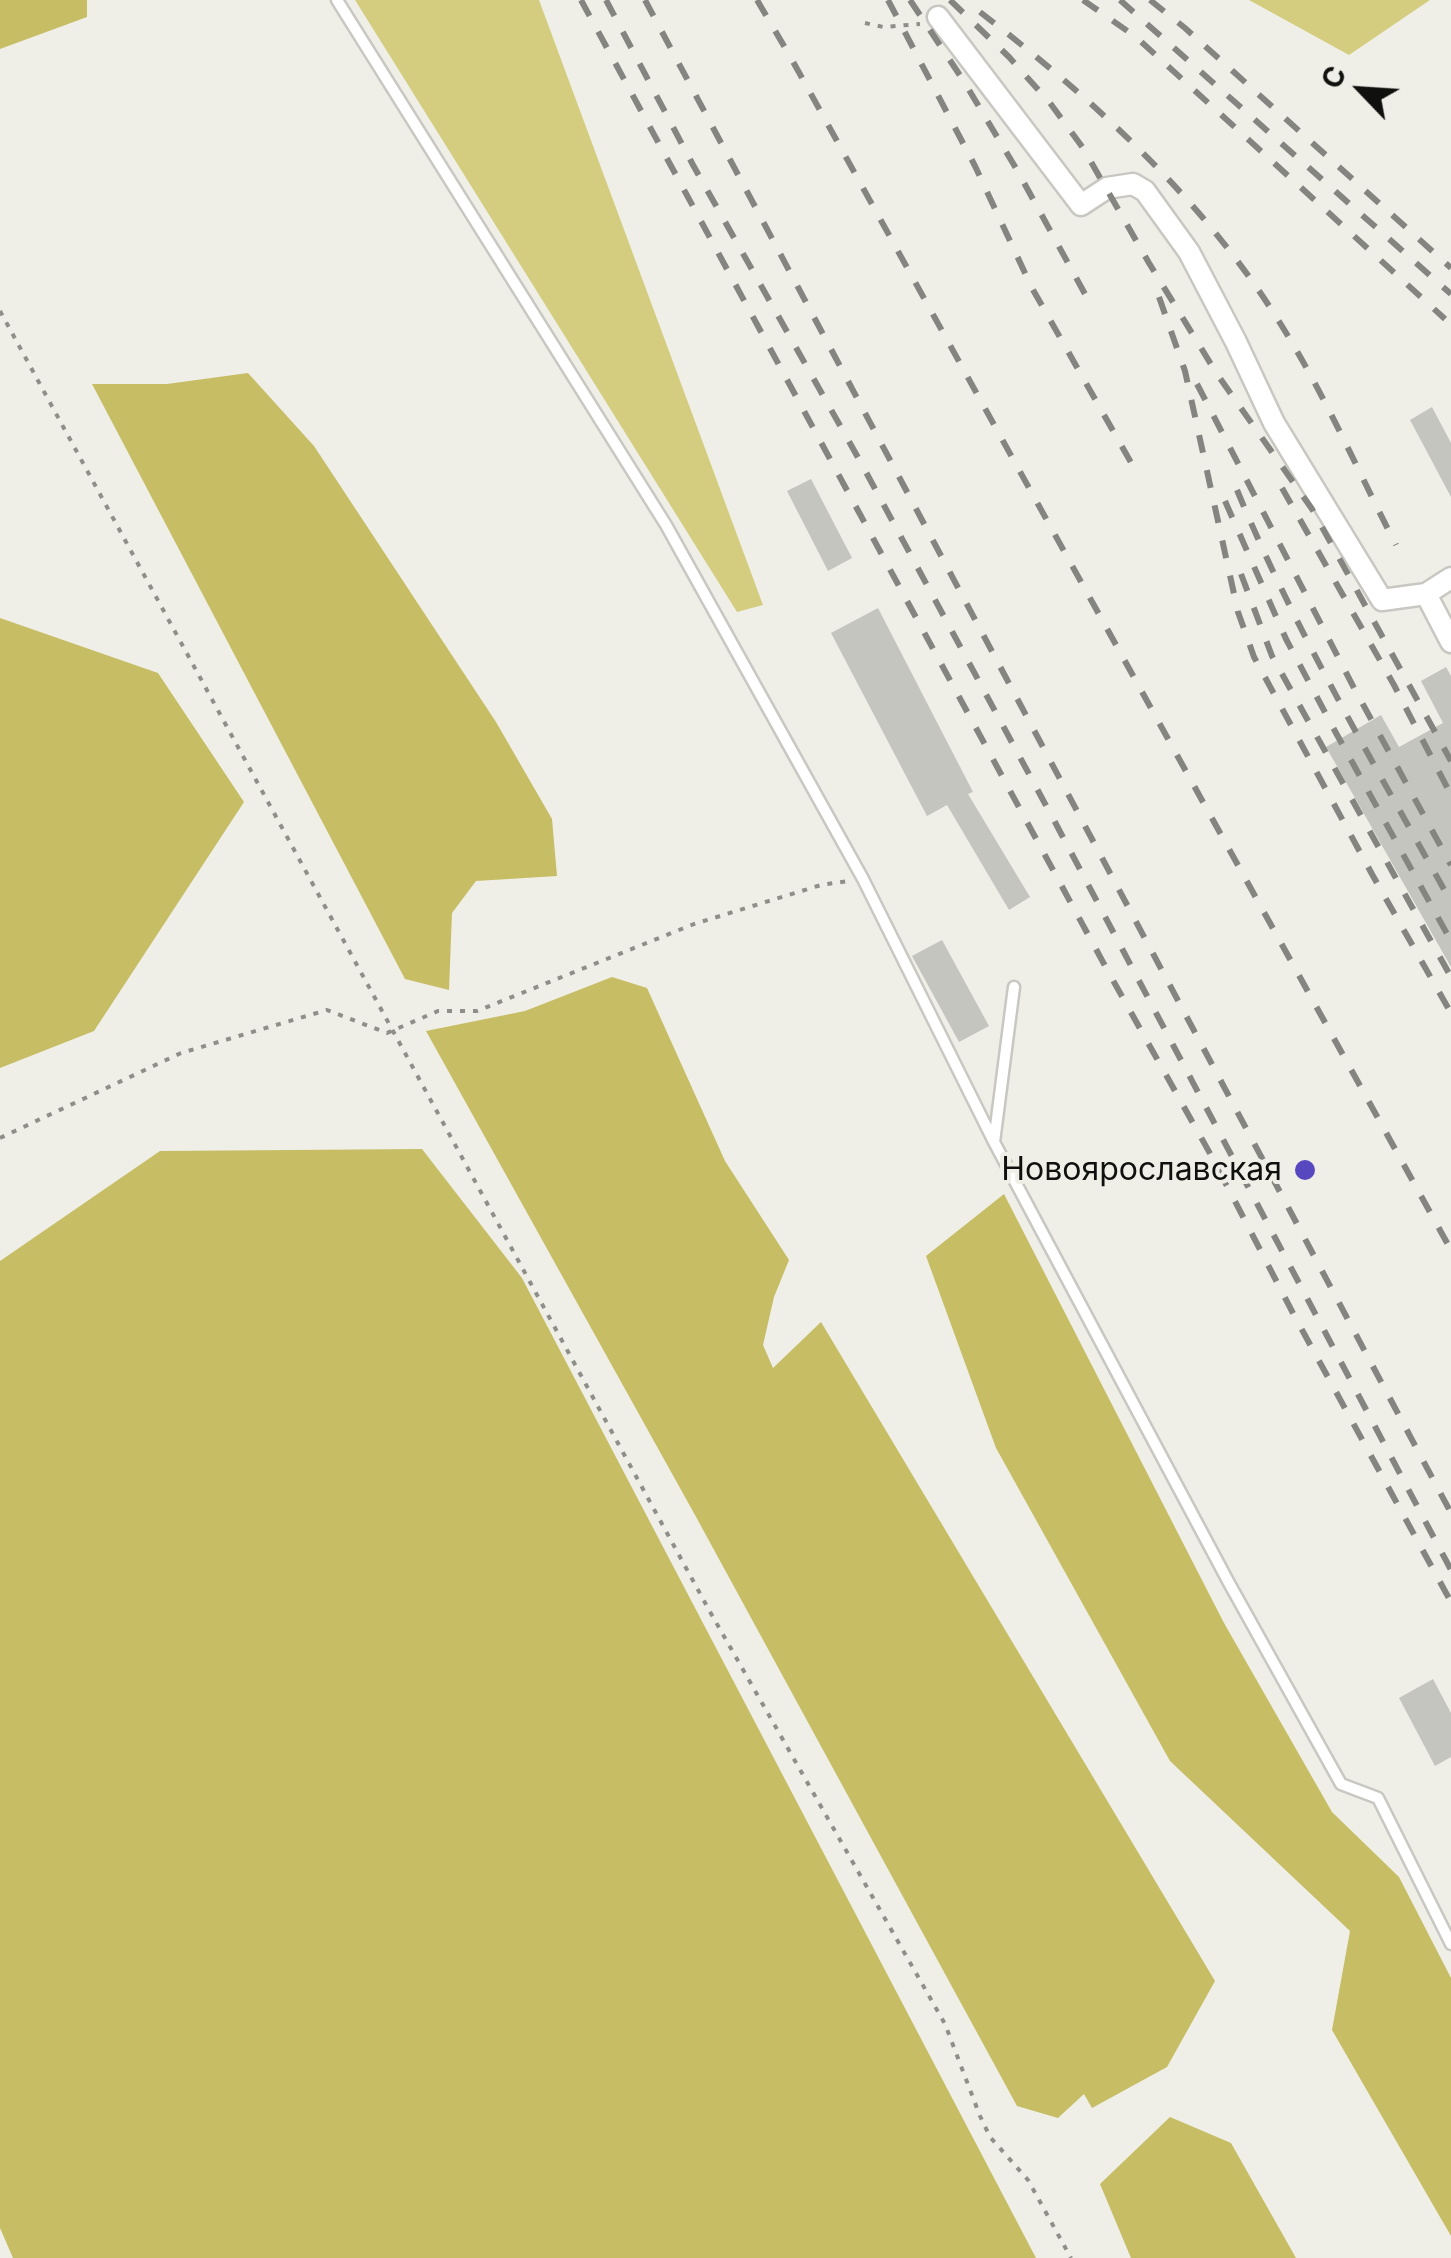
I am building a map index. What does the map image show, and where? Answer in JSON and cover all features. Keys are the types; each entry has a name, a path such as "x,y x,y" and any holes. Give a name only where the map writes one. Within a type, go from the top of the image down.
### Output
{"street":[{"path":"938,17 1081,205 1107,188 1133,184 1146,191 1189,252 1274,423 1382,600 1426,594 1451,578"},
{"path":"1426,594 1451,642"}],"lane":[{"path":"337,0 666,524 862,878 994,1142 1341,1784 1378,1798 1451,1944"},
{"path":"994,1142 1014,986"}],"path":[{"path":"865,23 903,27 938,17"},
{"path":"0,311 709,1610 946,2024 990,2137 1028,2180 1071,2258"},
{"path":"0,1138 182,1052 326,1010 387,1033 438,1011 477,1010 694,924 821,885 862,878"}],"shaded area":[{"path":"0,0 87,0 87,17 0,49"},
{"path":"355,0 539,0 763,605 737,612"},
{"path":"1249,0 1430,0 1349,55"},
{"path":"248,373 314,446 496,722 552,819 557,876 476,881 452,913 449,990 405,979 92,384 167,384"},
{"path":"0,618 158,673 244,802 94,1031 0,1068"},
{"path":"612,977 647,988 725,1161 789,1260 774,1297 763,1345 773,1368 821,1322 1215,1981 1167,2067 1092,2108 1084,2094 1058,2118 1017,2106 426,1031 525,1011"},
{"path":"422,1149 522,1278 1036,2258 13,2258 0,2228 0,1261 160,1151"},
{"path":"1004,1194 1224,1623 1332,1812 1399,1877 1451,1978 1451,2236 1332,2030 1350,1931 1170,1761 996,1448 926,1256"},
{"path":"1170,2117 1231,2143 1296,2258 1131,2258 1100,2184"}],"building":[{"path":"1432,407 1451,443 1451,497 1410,420"},
{"path":"811,479 852,558 828,571 787,491"},
{"path":"878,608 973,792 968,794 1030,897 1009,910 947,805 927,816 831,633"},
{"path":"1446,667 1451,676 1451,967 1326,747 1381,715 1399,747 1443,723 1421,681"},
{"path":"942,940 989,1026 959,1042 912,956"},
{"path":"1433,1679 1451,1713 1451,1757 1435,1766 1399,1698"}],"railway":[{"path":"581,0 1451,1602"},
{"path":"606,0 1056,824 1451,1570"},
{"path":"645,0 1451,1513"},
{"path":"757,0 1451,1250"},
{"path":"888,0 975,166 1032,288 1133,466"},
{"path":"910,0 1017,170 1085,294"},
{"path":"950,0 1009,57 1083,148 1217,374 1312,509 1451,761"},
{"path":"1083,0 1136,37 1445,319"},
{"path":"1120,0 1451,294"},
{"path":"1150,0 1451,268"},
{"path":"980,12 1105,116 1217,234 1296,350 1396,545"},
{"path":"1159,297 1185,371 1238,612 1254,657 1451,1013"},
{"path":"1197,384 1354,688 1451,865"},
{"path":"1282,488 1394,685 1451,795"},
{"path":"1237,490 1311,648 1451,902"},
{"path":"1225,501 1286,639 1451,941"},
{"path":"1241,574 1272,656 1451,977"}],"place":[{"name":"Новоярославская","path":"1305,1170"}]}
